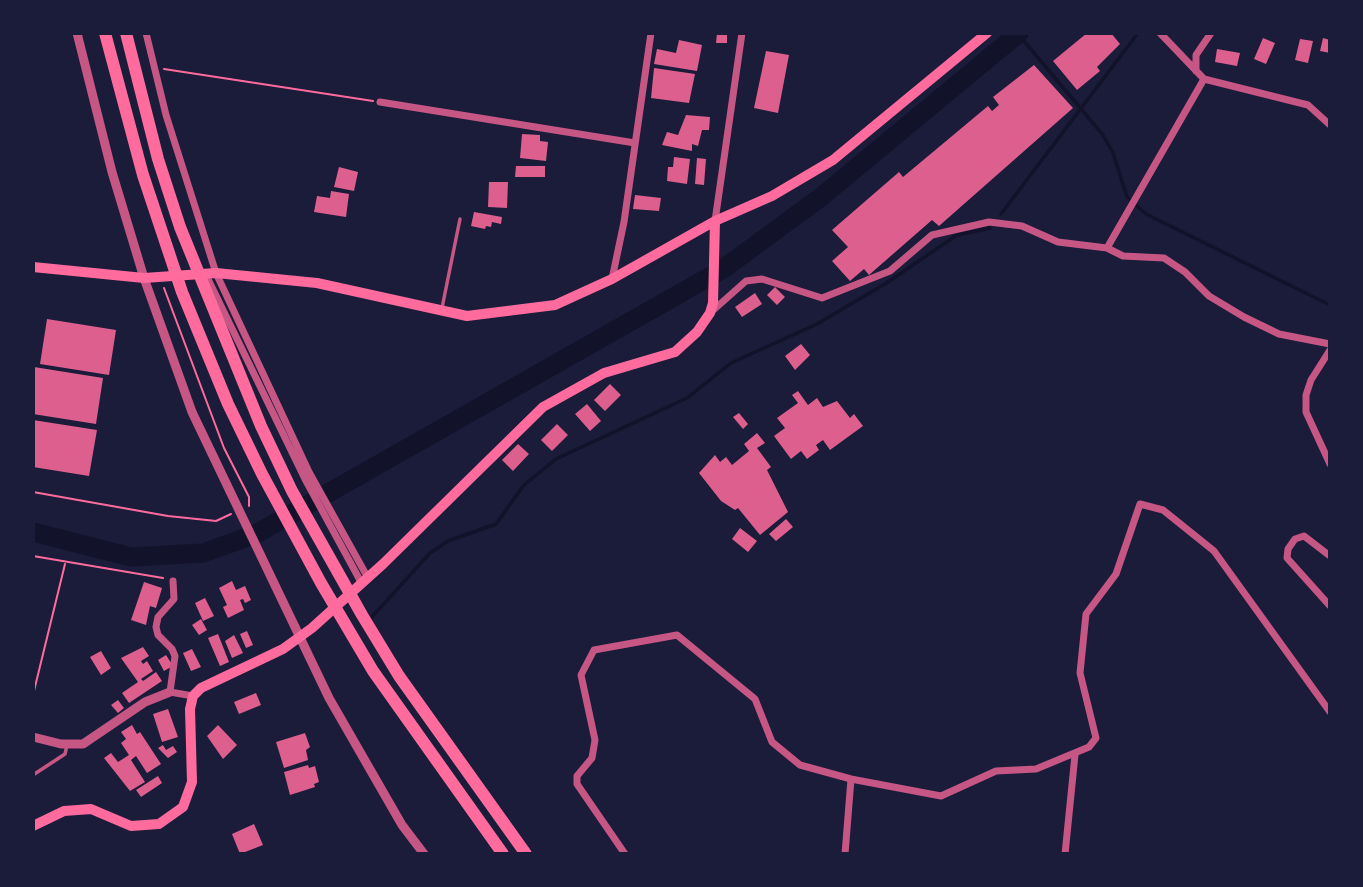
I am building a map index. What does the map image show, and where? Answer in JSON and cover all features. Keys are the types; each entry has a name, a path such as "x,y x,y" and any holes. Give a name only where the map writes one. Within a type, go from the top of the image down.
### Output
{"highway":[{"path":"105,33 146,186 202,345 262,474 348,630 431,756 503,854"},
{"path":"126,33 158,159 180,228 227,349 292,491 399,676 526,854"}],"main road":[{"path":"33,267 144,278 210,273 317,283 467,316 555,305 612,279 715,221 772,196 833,159 987,33"},
{"path":"33,826 64,811 91,809 131,826 159,824 183,807 192,782 190,709 193,696 201,688 283,649 312,628 365,581 543,407 604,373 675,352 697,332 711,308 715,221"}],"street":[{"path":"77,33 112,172 144,278 192,412 329,698 402,825 424,854"},
{"path":"146,33 210,273 326,519 365,581"},
{"path":"612,279 624,222 651,33"},
{"path":"715,221 741,33"},
{"path":"1160,33 1204,79 1308,105 1330,125"},
{"path":"1196,71 1196,55 1212,33"},
{"path":"1107,248 1204,79"},
{"path":"380,102 635,143"},
{"path":"711,308 746,281 762,279 822,298 890,271 932,235 955,227 989,222 1021,226 1058,242 1107,248 1123,256 1164,258 1185,272 1209,296 1244,317 1279,334 1330,344"},
{"path":"1330,351 1311,380 1306,395 1306,411 1330,464"},
{"path":"307,475 340,529 365,581"},
{"path":"625,854 577,785 577,776 592,758 595,740 581,675 594,650 677,635 755,699 772,742 800,765 851,779 941,796 996,771 1036,769 1075,755 1089,747 1096,737 1080,673 1086,614 1116,574 1140,504 1163,510 1214,551 1330,712"},
{"path":"1330,555 1304,536 1294,539 1288,549 1287,558 1330,606"},
{"path":"170,692 175,656 158,635 156,627 158,617 174,599 173,581"},
{"path":"33,737 83,744 145,702 170,692 193,696"},
{"path":"1065,854 1075,755"},
{"path":"845,854 851,779"}],"lane":[{"path":"441,310 460,219"},
{"path":"33,775 65,754 68,744"}],"path":[{"path":"153,67 380,102"},
{"path":"33,492 167,516"},
{"path":"33,555 65,564 158,576 173,581"},
{"path":"33,695 65,564"}],"building":[{"path":"717,33 727,33 727,43 716,43"},
{"path":"1087,33 1111,33 1120,44 1097,67 1100,71 1077,90 1053,61"},
{"path":"1263,38 1275,43 1266,64 1254,59"},
{"path":"1323,38 1330,40 1330,53 1320,51"},
{"path":"1300,39 1313,41 1308,63 1295,60"},
{"path":"679,40 702,45 697,71 654,64 657,49 676,53"},
{"path":"1217,49 1240,53 1237,66 1215,62"},
{"path":"766,51 789,55 778,113 754,108"},
{"path":"1034,65 1073,108 939,226 932,220 869,275 864,269 850,281 832,261 848,247 832,230 899,172 903,177 988,106 992,111 999,105 993,97"},
{"path":"654,68 695,74 689,103 651,98"},
{"path":"686,115 710,117 709,130 702,130 698,146 692,144 692,151 662,145 667,132 678,135"},
{"path":"522,134 540,135 540,141 548,142 546,161 520,158"},
{"path":"674,157 690,159 687,184 667,181 668,167 673,167"},
{"path":"697,158 706,159 704,185 695,184"},
{"path":"516,166 545,166 545,177 515,177"},
{"path":"339,167 358,172 354,191 334,187"},
{"path":"489,182 508,182 507,208 488,207"},
{"path":"331,191 349,194 346,217 314,212 317,196 330,198"},
{"path":"635,195 661,198 659,211 633,209"},
{"path":"474,212 502,217 501,224 492,222 491,227 486,226 485,229 471,226"},
{"path":"775,287 785,297 777,305 767,295"},
{"path":"755,293 762,304 742,317 735,307"},
{"path":"47,319 116,330 109,375 40,364"},
{"path":"801,344 810,355 795,370 785,356"},
{"path":"34,367 103,378 96,424 33,414"},
{"path":"610,384 621,395 605,411 594,400"},
{"path":"798,391 808,405 817,398 823,407 837,401 850,418 854,414 863,426 830,450 823,440 816,445 819,450 807,459 801,451 791,459 774,436 785,428 777,418 798,403 792,395"},
{"path":"587,404 601,421 590,431 575,414"},
{"path":"739,413 748,424 743,429 733,417"},
{"path":"33,420 97,430 89,476 33,467"},
{"path":"557,424 568,435 552,451 541,440"},
{"path":"757,433 765,443 757,448 771,467 767,470 788,512 760,535 738,508 735,510 721,501 699,473 715,455 720,462 726,457 732,465 749,451 744,444"},
{"path":"518,444 529,454 513,471 502,460"},
{"path":"786,519 793,527 776,541 769,534"},
{"path":"740,528 757,541 748,552 732,539"},
{"path":"232,581 236,590 245,586 251,600 245,603 243,599 240,600 244,610 228,618 223,607 227,605 219,588"},
{"path":"144,582 162,588 156,608 150,606 146,625 131,620"},
{"path":"205,598 214,616 203,621 195,603"},
{"path":"201,619 207,630 199,635 192,625"},
{"path":"247,631 253,645 246,648 240,634"},
{"path":"218,634 229,662 220,666 208,638"},
{"path":"234,635 243,653 232,658 225,641"},
{"path":"143,647 149,656 141,661 143,664 147,661 153,671 141,679 143,681 156,672 162,681 129,703 122,693 138,682 121,658"},
{"path":"192,649 201,667 191,671 183,653"},
{"path":"101,651 111,668 101,675 90,657"},
{"path":"166,655 173,666 164,671 158,660"},
{"path":"256,693 261,705 239,714 234,702"},
{"path":"118,700 124,708 118,713 111,705"},
{"path":"168,709 178,737 162,742 153,714"},
{"path":"132,725 137,734 140,732 161,764 147,773 136,756 131,760 145,782 130,791 104,758 111,753 118,762 129,755 121,743 126,739 121,732"},
{"path":"218,725 237,745 223,759 207,736"},
{"path":"305,733 310,747 306,750 308,760 284,768 276,742"},
{"path":"163,745 166,750 173,746 177,752 168,758 158,748"},
{"path":"308,765 309,768 315,766 319,782 314,784 315,787 290,795 284,772"},
{"path":"158,776 162,783 141,797 136,790"},
{"path":"254,824 263,845 240,854 232,834"}],"waterway":[{"path":"33,532 131,557 203,553 256,534 723,269 821,197 1019,33"},
{"path":"1001,214 1138,33"},
{"path":"1018,34 1103,135 1113,153 1127,197 1146,214 1330,305"},
{"path":"371,618 430,553 448,541 496,524 524,485 556,459 687,398 731,363 817,324 885,284 957,235 990,228"}]}
